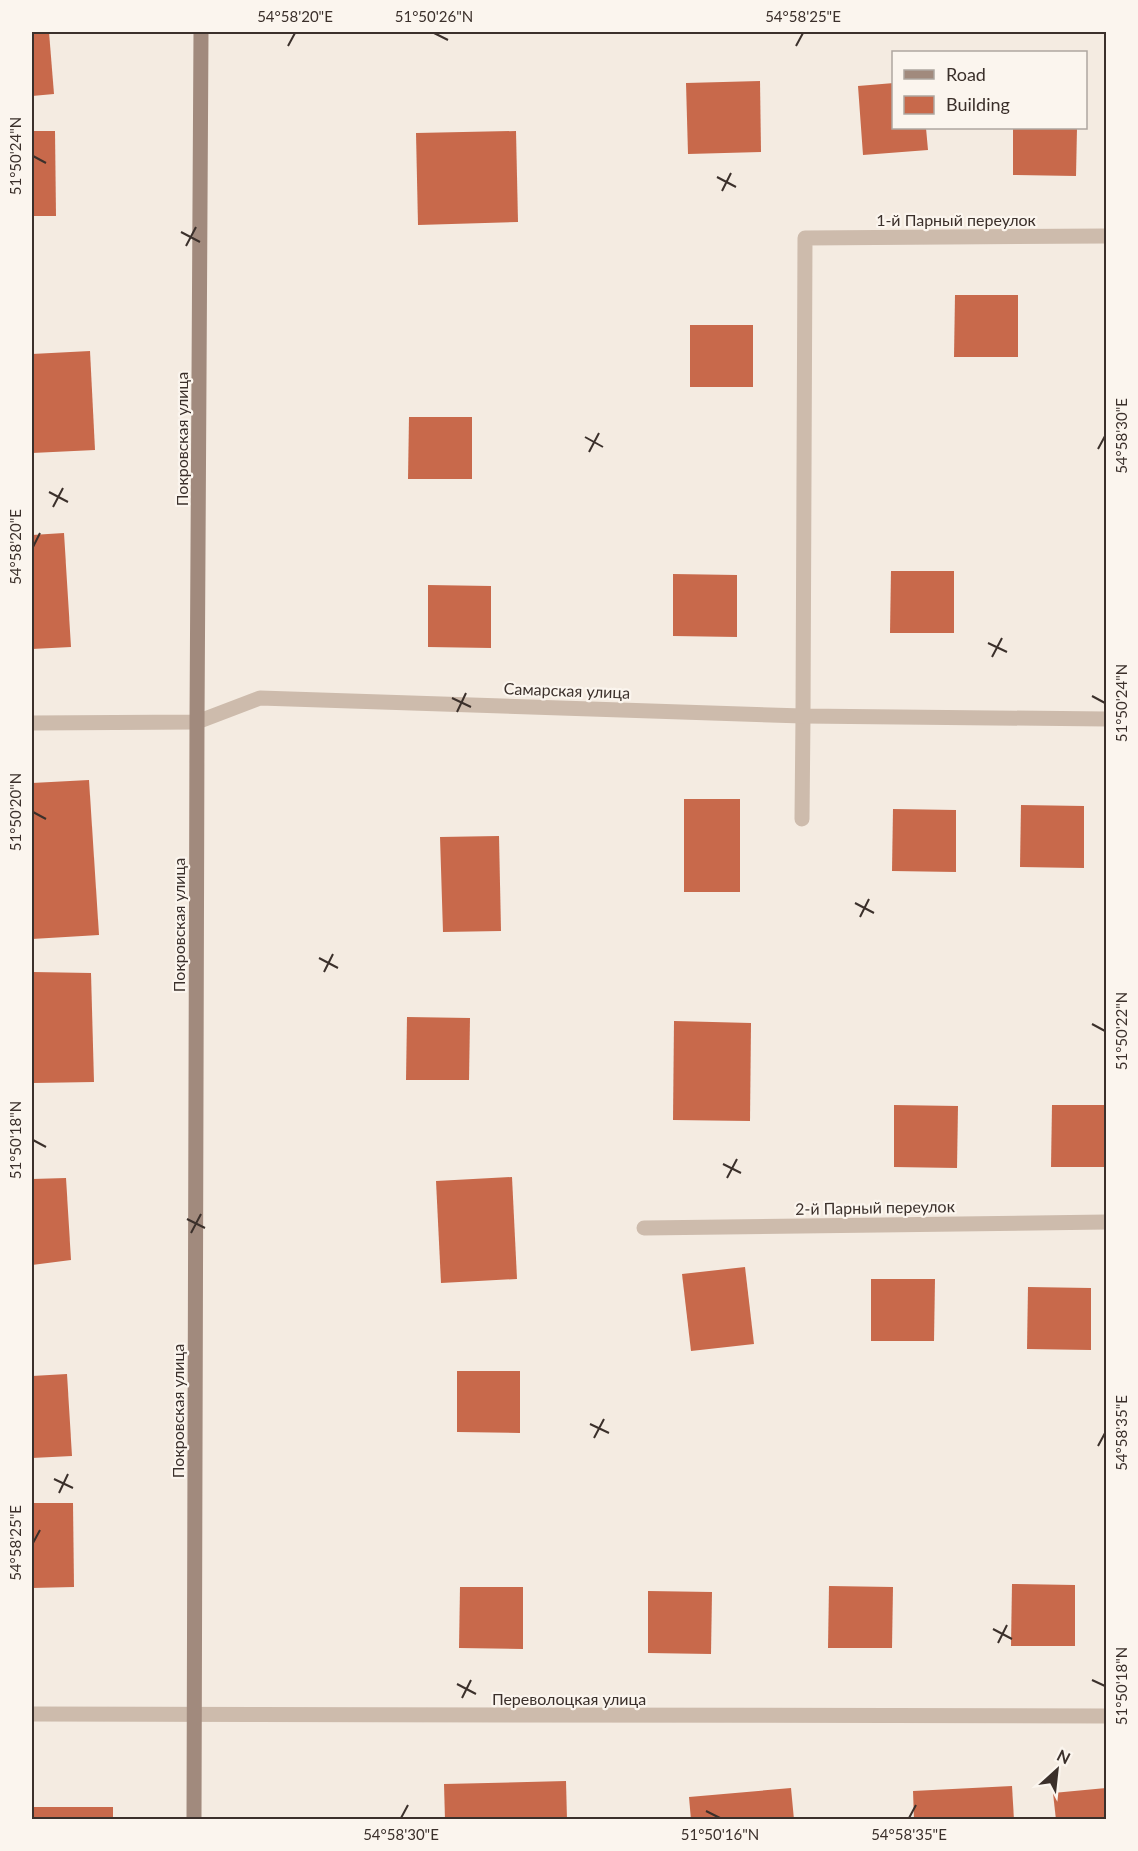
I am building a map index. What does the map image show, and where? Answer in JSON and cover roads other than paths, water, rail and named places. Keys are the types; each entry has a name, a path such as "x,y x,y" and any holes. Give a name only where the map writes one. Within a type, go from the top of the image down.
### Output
{"street":[{"name":"Покровская улица","path":"194,1820 201,32"},
{"name":"1-й Парный переулок","path":"803,716 805,238 1107,236"},
{"name":"Самарская улица","path":"32,723 197,722 260,698 803,716 1107,719"},
{"path":"802,819 803,716"},
{"name":"2-й Парный переулок","path":"644,1228 1107,1222"},
{"name":"Переволоцкая улица","path":"32,1714 1107,1716"}]}
